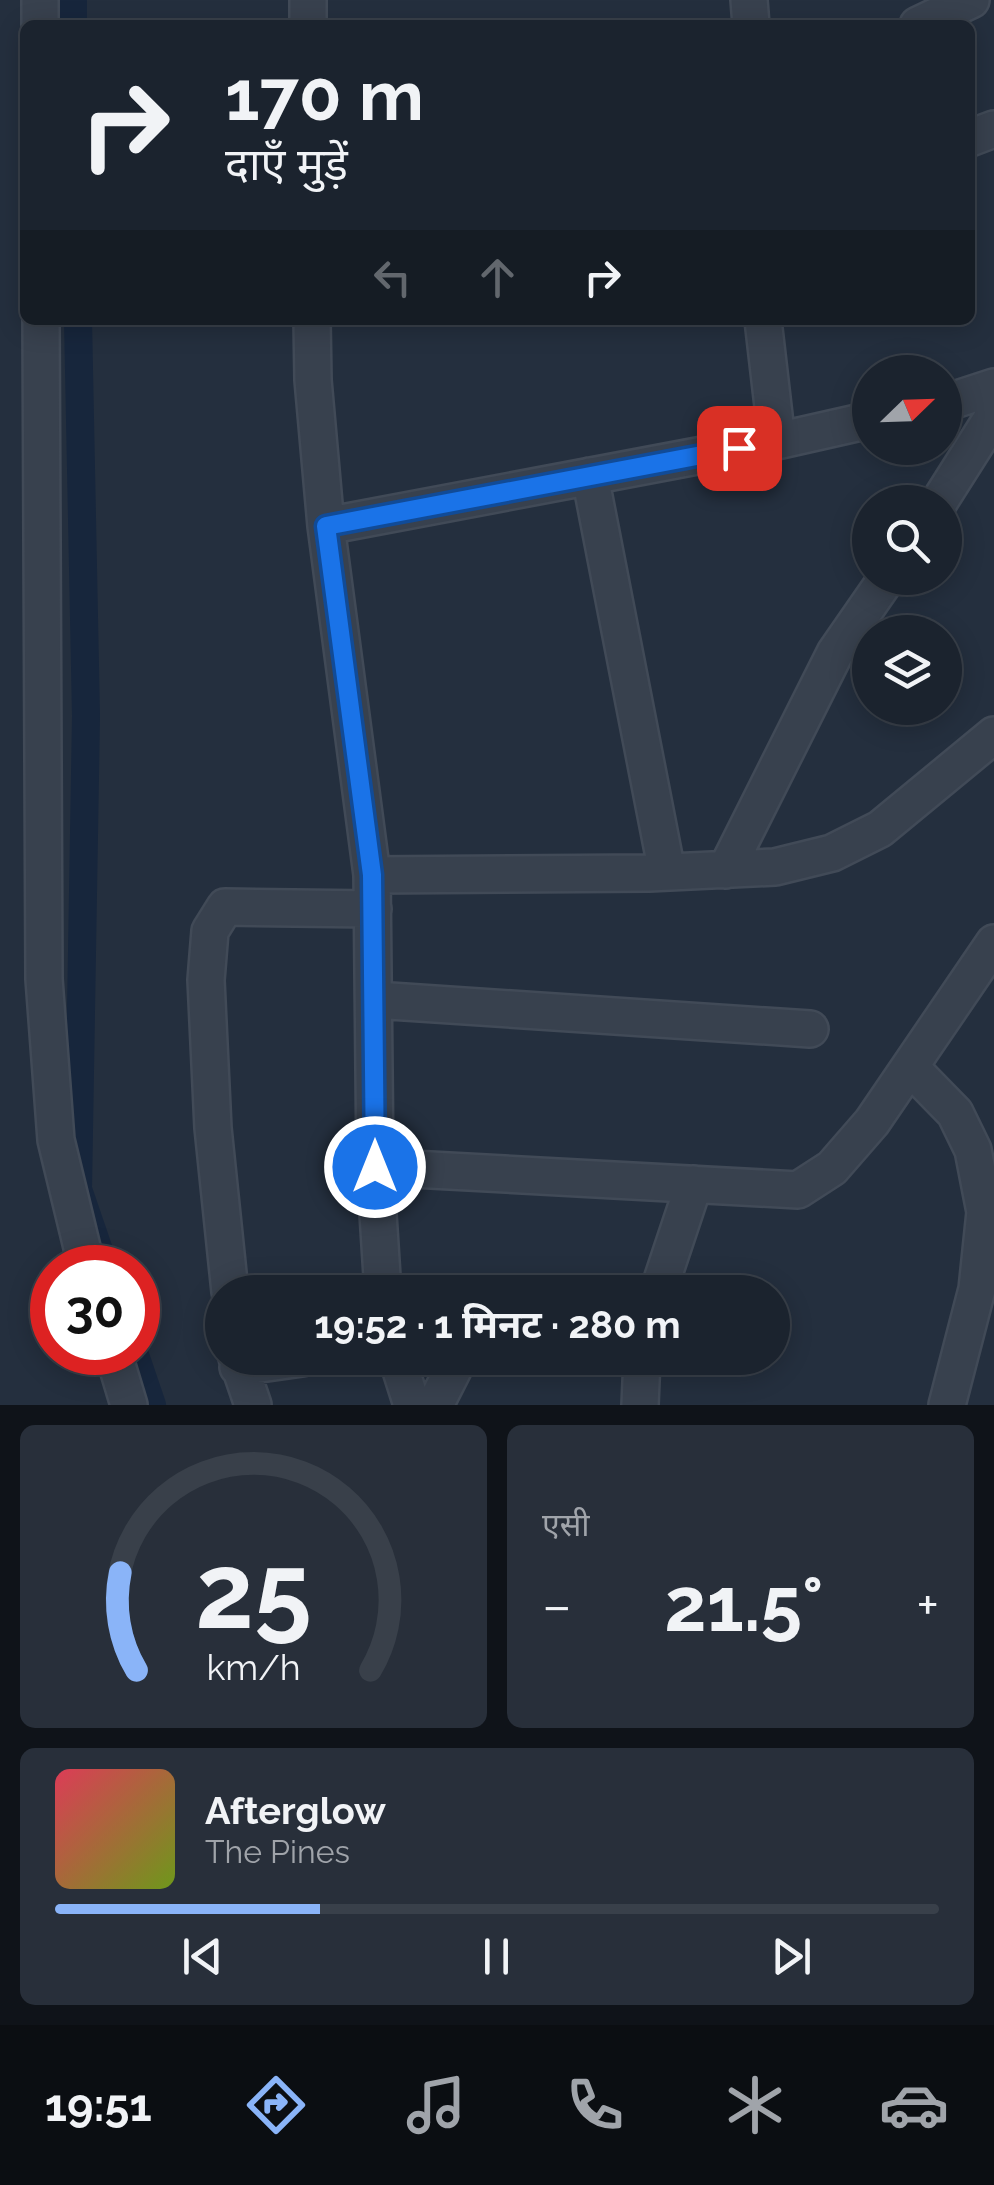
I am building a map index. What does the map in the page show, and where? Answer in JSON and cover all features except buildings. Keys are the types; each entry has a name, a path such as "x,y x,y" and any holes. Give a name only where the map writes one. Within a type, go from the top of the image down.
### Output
{"street":[{"path":"929,20 971,0"},
{"path":"41,325 44,979 56,1140 81,1245"},
{"path":"312,325 326,526 373,892 375,1167 382,1275"},
{"path":"764,325 776,441"},
{"path":"962,397 994,387"},
{"path":"950,485 994,414"},
{"path":"326,526 852,424"},
{"path":"590,476 667,872"},
{"path":"726,870 835,653 875,595"},
{"path":"228,1275 213,1128 206,980 210,931 225,906 373,892 774,868 832,853 880,828 994,735"},
{"path":"375,1167 798,1190 832,1168 872,1122 991,948"},
{"path":"375,1000 810,1029"},
{"path":"910,1067 984,1151 985,1212 977,1289 947,1405"},
{"path":"664,1275 694,1184"},
{"path":"120,1375 129,1405"},
{"path":"242,1375 253,1405"},
{"path":"402,1375 412,1405"},
{"path":"436,1405 451,1375"},
{"path":"640,1405 641,1375"}],"waterway":[{"path":"73,0 73,20"},
{"path":"78,325 86,716 78,1189 97,1245"},
{"path":"142,1375 152,1405"}],"route":[{"path":"375,1167 372,875 326,526 739,448"}]}
